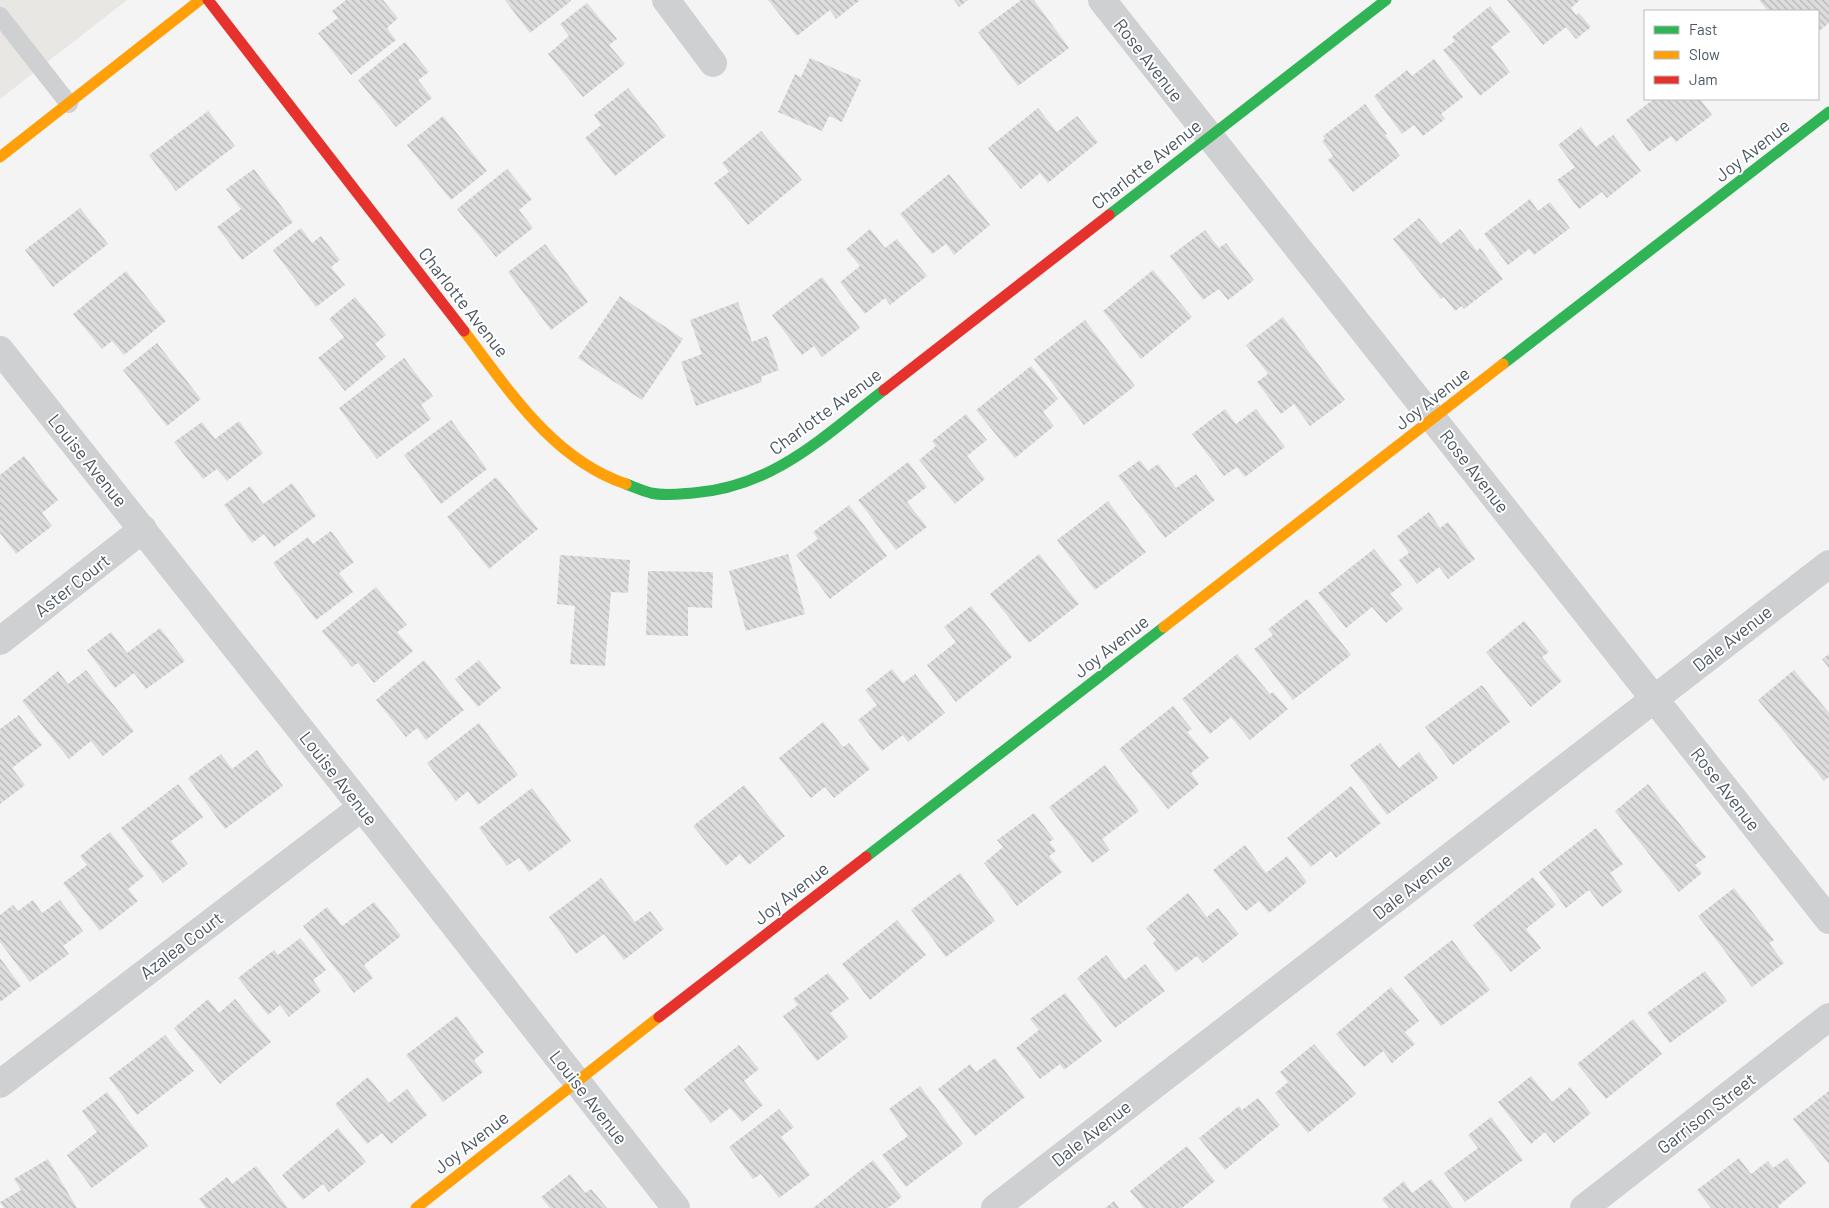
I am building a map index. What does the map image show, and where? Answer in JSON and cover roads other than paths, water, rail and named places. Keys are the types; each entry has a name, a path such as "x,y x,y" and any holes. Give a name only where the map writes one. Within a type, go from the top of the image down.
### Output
{"street":[{"name":"Charlotte Avenue","path":"208,0 526,412 555,442 580,461 619,482 651,493 672,495 711,492 744,484 770,473 804,452 1386,0"},
{"path":"666,0 713,63"},
{"name":"Rose Avenue","path":"1102,0 1829,920"},
{"path":"0,158 193,2"},
{"name":"Joy Avenue","path":"416,1208 577,1081 1829,112"},
{"name":"Louise Avenue","path":"0,350 362,807 676,1208"},
{"name":"Aster Court","path":"0,640 143,530"},
{"name":"Dale Avenue","path":"995,1208 1829,564"},
{"name":"Azalea Court","path":"0,1084 362,807"},
{"name":"Garrison Street","path":"1592,1206 1829,1017"}],"lane":[{"path":"0,16 69,104"}]}
